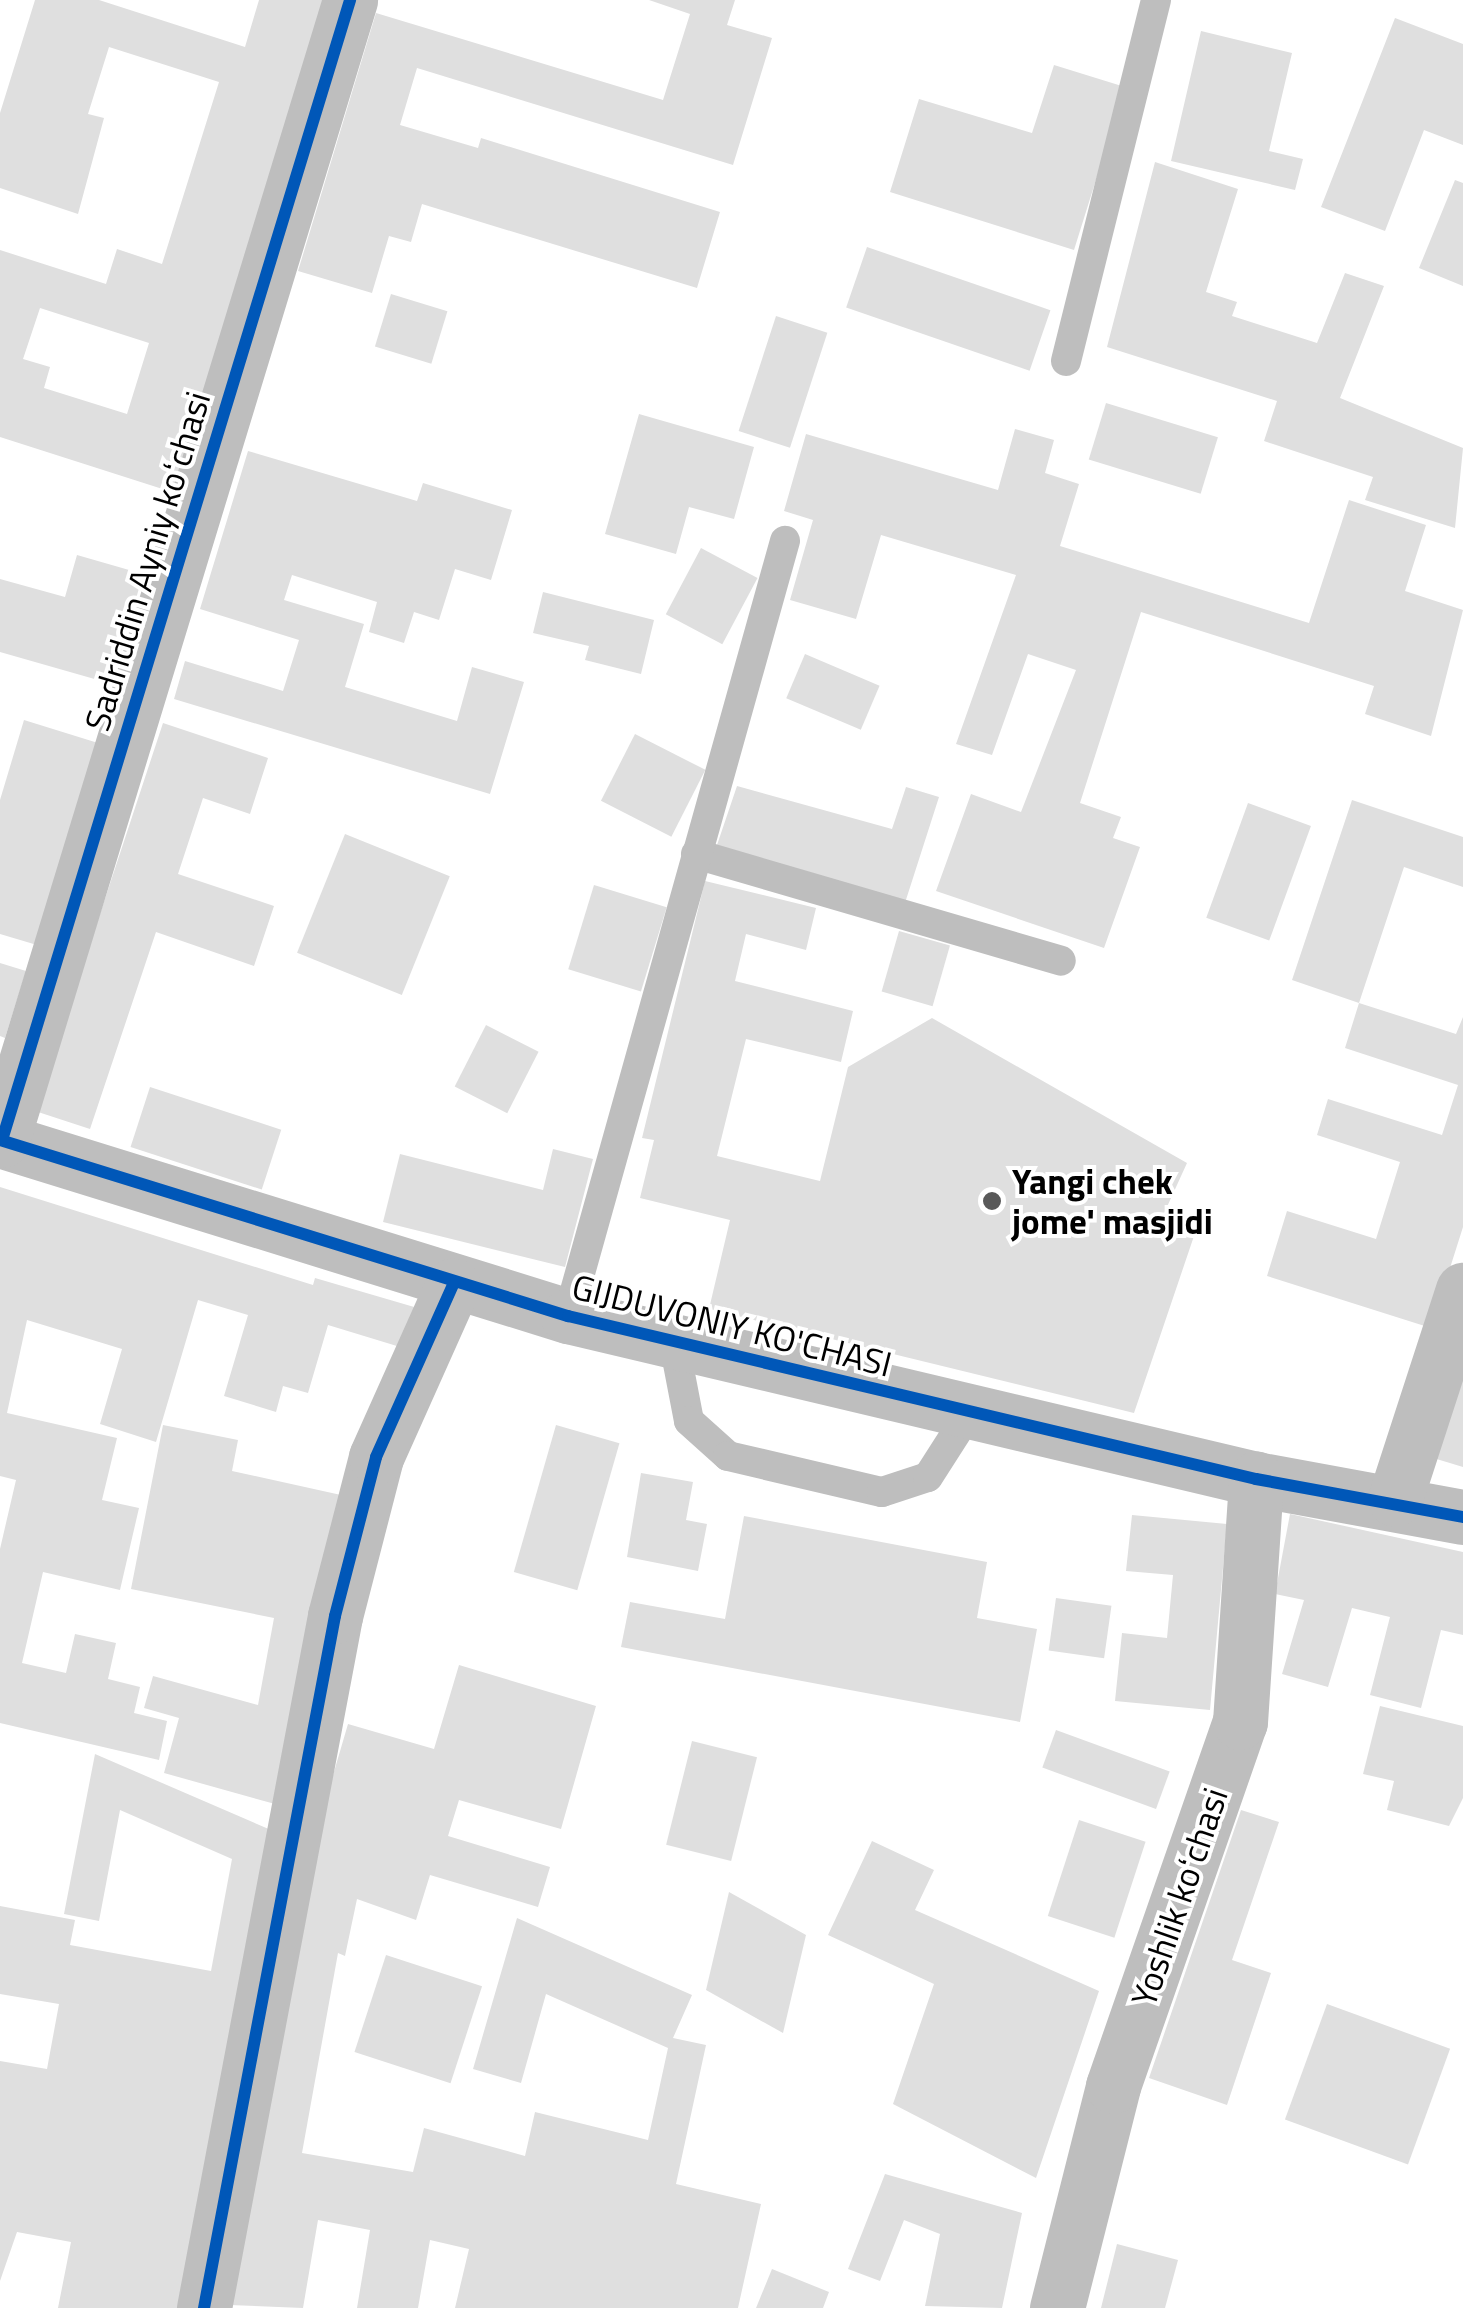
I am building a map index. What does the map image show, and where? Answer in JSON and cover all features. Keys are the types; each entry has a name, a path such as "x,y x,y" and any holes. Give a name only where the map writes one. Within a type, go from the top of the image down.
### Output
{"street":[{"name":"Sadriddin Ayniy koʻchasi","path":"1,1140 350,0"},
{"name":"GIJDUVONIY KO'CHASI","path":"1,1140 453,1285 568,1316 1256,1480 1394,1498 1463,1517"},
{"path":"204,2308 335,1616 376,1457 453,1285"},
{"path":"1394,1498 1463,1290"},
{"name":"Yoshlik koʻchasi","path":"1057,2308 1114,2086 1240,1722 1256,1480"}],"lane":[{"path":"1066,361 1156,0"},
{"path":"568,1316 785,541"},
{"path":"696,854 1061,961"},
{"path":"674,1343 689,1420 728,1456 882,1492 928,1477 969,1413"}],"building":[{"path":"35,0 99,0 245,47 259,0 328,0 175,493 0,437 0,250 106,284 117,249 162,264 219,82 109,47 88,114 104,118 78,214 0,188 0,113","holes":["40,308 149,343 127,414 44,388 50,367 23,359"]},
{"path":"649,0 735,0 727,25 772,38 733,165 417,68 400,125 478,148 481,138 720,212 697,288 422,204 411,242 389,236 372,293 298,271 376,13 663,100 690,14"},
{"path":"1395,18 1463,44 1463,145 1424,130 1385,231 1321,207"},
{"path":"1201,31 1292,53 1269,151 1303,159 1295,190 1171,161"},
{"path":"1054,65 1125,87 1074,250 890,192 919,99 1032,133"},
{"path":"1155,162 1238,189 1206,292 1237,302 1232,316 1317,343 1345,273 1384,286 1340,398 1463,448 1455,528 1365,500 1373,477 1264,441 1277,401 1107,347"},
{"path":"1455,180 1463,183 1463,286 1419,268"},
{"path":"867,247 1050,310 1030,371 846,308"},
{"path":"391,294 447,311 431,364 375,347"},
{"path":"776,316 827,333 790,448 739,431"},
{"path":"1106,403 1218,437 1201,494 1089,459"},
{"path":"639,414 754,447 734,519 689,507 676,554 605,534"},
{"path":"1015,429 1054,440 1045,473 1079,484 1060,546 1309,623 1349,500 1426,525 1405,591 1463,610 1431,736 1365,714 1374,686 1141,612 1080,803 1121,817 1113,838 1140,847 1104,948 936,891 971,794 1021,812 1076,670 1028,654 992,755 956,744 1016,575 881,535 856,619 790,600 813,520 784,511 806,434 998,490"},
{"path":"248,451 417,501 423,483 512,510 491,580 455,569 439,620 414,612 404,643 369,632 377,602 292,575 284,600 364,624 345,687 457,721 472,667 524,682 490,794 174,699 185,661 283,691 299,640 200,609"},
{"path":"701,548 758,578 722,644 666,614"},
{"path":"77,555 143,574 112,684 0,652 0,579 65,597"},
{"path":"543,592 654,620 641,674 585,660 589,646 533,633"},
{"path":"805,654 880,686 861,730 786,698"},
{"path":"24,720 98,743 37,945 0,934 0,800"},
{"path":"163,723 268,758 250,814 203,798 178,874 274,906 254,966 156,932 90,1129 35,1111"},
{"path":"635,734 705,770 671,837 601,801"},
{"path":"737,786 892,829 906,787 939,797 904,906 717,845"},
{"path":"1352,800 1463,837 1463,887 1404,867 1359,1003 1292,980"},
{"path":"1248,803 1311,826 1269,941 1206,918"},
{"path":"345,834 450,876 402,995 297,953"},
{"name":"Yangi chek jome' masjidi","path":"705,881 816,908 806,950 746,934 735,981 853,1011 841,1062 746,1039 717,1156 820,1181 848,1067 932,1018 1187,1163 1161,1220 1194,1236 1134,1413 709,1309 730,1220 640,1198 654,1140 642,1138"},
{"path":"594,885 667,907 641,991 568,969"},
{"path":"899,931 950,946 933,1006 882,992"},
{"path":"0,963 26,971 5,1038 0,1036"},
{"path":"1359,1003 1456,1034 1463,1017 1463,1227 1431,1328 1267,1276 1287,1211 1376,1239 1400,1162 1317,1135 1328,1099 1442,1135 1458,1085 1345,1048"},
{"path":"486,1025 539,1052 507,1113 455,1086"},
{"path":"150,1087 281,1130 262,1190 131,1147"},
{"path":"553,1149 593,1159 565,1267 383,1222 400,1154 543,1190"},
{"path":"0,1187 313,1285 315,1278 421,1309 410,1350 328,1325 308,1393 283,1386 276,1412 224,1396 248,1315 198,1300 156,1442 100,1424 122,1349 27,1320 7,1413 117,1438 102,1500 139,1508 120,1590 43,1572 22,1663 66,1673 75,1634 116,1643 108,1679 140,1687 134,1713 167,1721 159,1760 0,1723 0,1549 16,1480 0,1476"},
{"path":"1463,1369 1463,1467 1430,1457"},
{"path":"163,1425 238,1440 232,1471 341,1495 275,1804 164,1773 179,1718 144,1708 153,1676 258,1705 274,1618 131,1589"},
{"path":"556,1425 619,1443 577,1590 514,1572"},
{"path":"641,1473 693,1482 686,1520 707,1524 698,1571 627,1557"},
{"path":"1290,1514 1463,1552 1463,1635 1441,1630 1421,1708 1370,1695 1390,1617 1352,1608 1328,1687 1282,1674 1304,1600 1275,1594"},
{"path":"1132,1515 1227,1524 1210,1710 1115,1701 1122,1633 1167,1638 1173,1575 1126,1571"},
{"path":"744,1516 987,1562 977,1618 1037,1629 1020,1722 621,1647 630,1602 725,1619"},
{"path":"1056,1598 1111,1606 1104,1658 1049,1650"},
{"path":"459,1665 596,1706 561,1829 459,1800 448,1836 550,1867 538,1907 430,1875 416,1920 357,1899 345,1956 338,1953 302,2153 413,2172 424,2128 525,2156 535,2112 648,2140 668,2048 546,1994 521,2083 473,2069 517,1918 692,1995 673,2038 706,2045 676,2184 761,2204 738,2308 455,2308 469,2249 430,2240 418,2308 357,2308 370,2230 318,2220 303,2308 229,2305 314,1840 348,1724 434,1749"},
{"path":"1380,1706 1463,1726 1463,1798 1449,1826 1387,1810 1394,1781 1363,1774"},
{"path":"1056,1730 1170,1771 1156,1809 1042,1768"},
{"path":"692,1741 757,1757 731,1861 666,1845"},
{"path":"95,1754 271,1830 184,2308 58,2308 71,2242 17,2232 0,2281 0,2061 47,2069 59,2004 0,1994 0,1906 75,1920 70,1945 211,1971 232,1859 120,1810 99,1921 64,1914"},
{"path":"1241,1810 1279,1822 1232,1960 1271,1973 1227,2105 1149,2078"},
{"path":"1079,1820 1146,1842 1114,1938 1048,1916"},
{"path":"872,1841 934,1870 915,1910 1099,1991 1036,2178 893,2104 934,1984 828,1935"},
{"path":"729,1892 806,1935 783,2033 706,1990"},
{"path":"386,1955 482,1986 451,2083 354,2052"},
{"path":"1327,2004 1450,2049 1408,2164 1285,2120"},
{"path":"885,2174 1022,2213 1002,2308 925,2306 940,2234 904,2220 880,2281 848,2269"},
{"path":"1117,2244 1178,2260 1165,2308 1101,2308"},
{"path":"772,2269 829,2292 823,2308 756,2308"}],"cycle path":[{"path":"2,1140 350,0"},
{"path":"0,1140 568,1316 1256,1479 1463,1517"},
{"path":"204,2308 335,1616 376,1457 453,1285"}],"place":[{"name":"Yangi chek jome' masjidi","path":"992,1201"}]}
